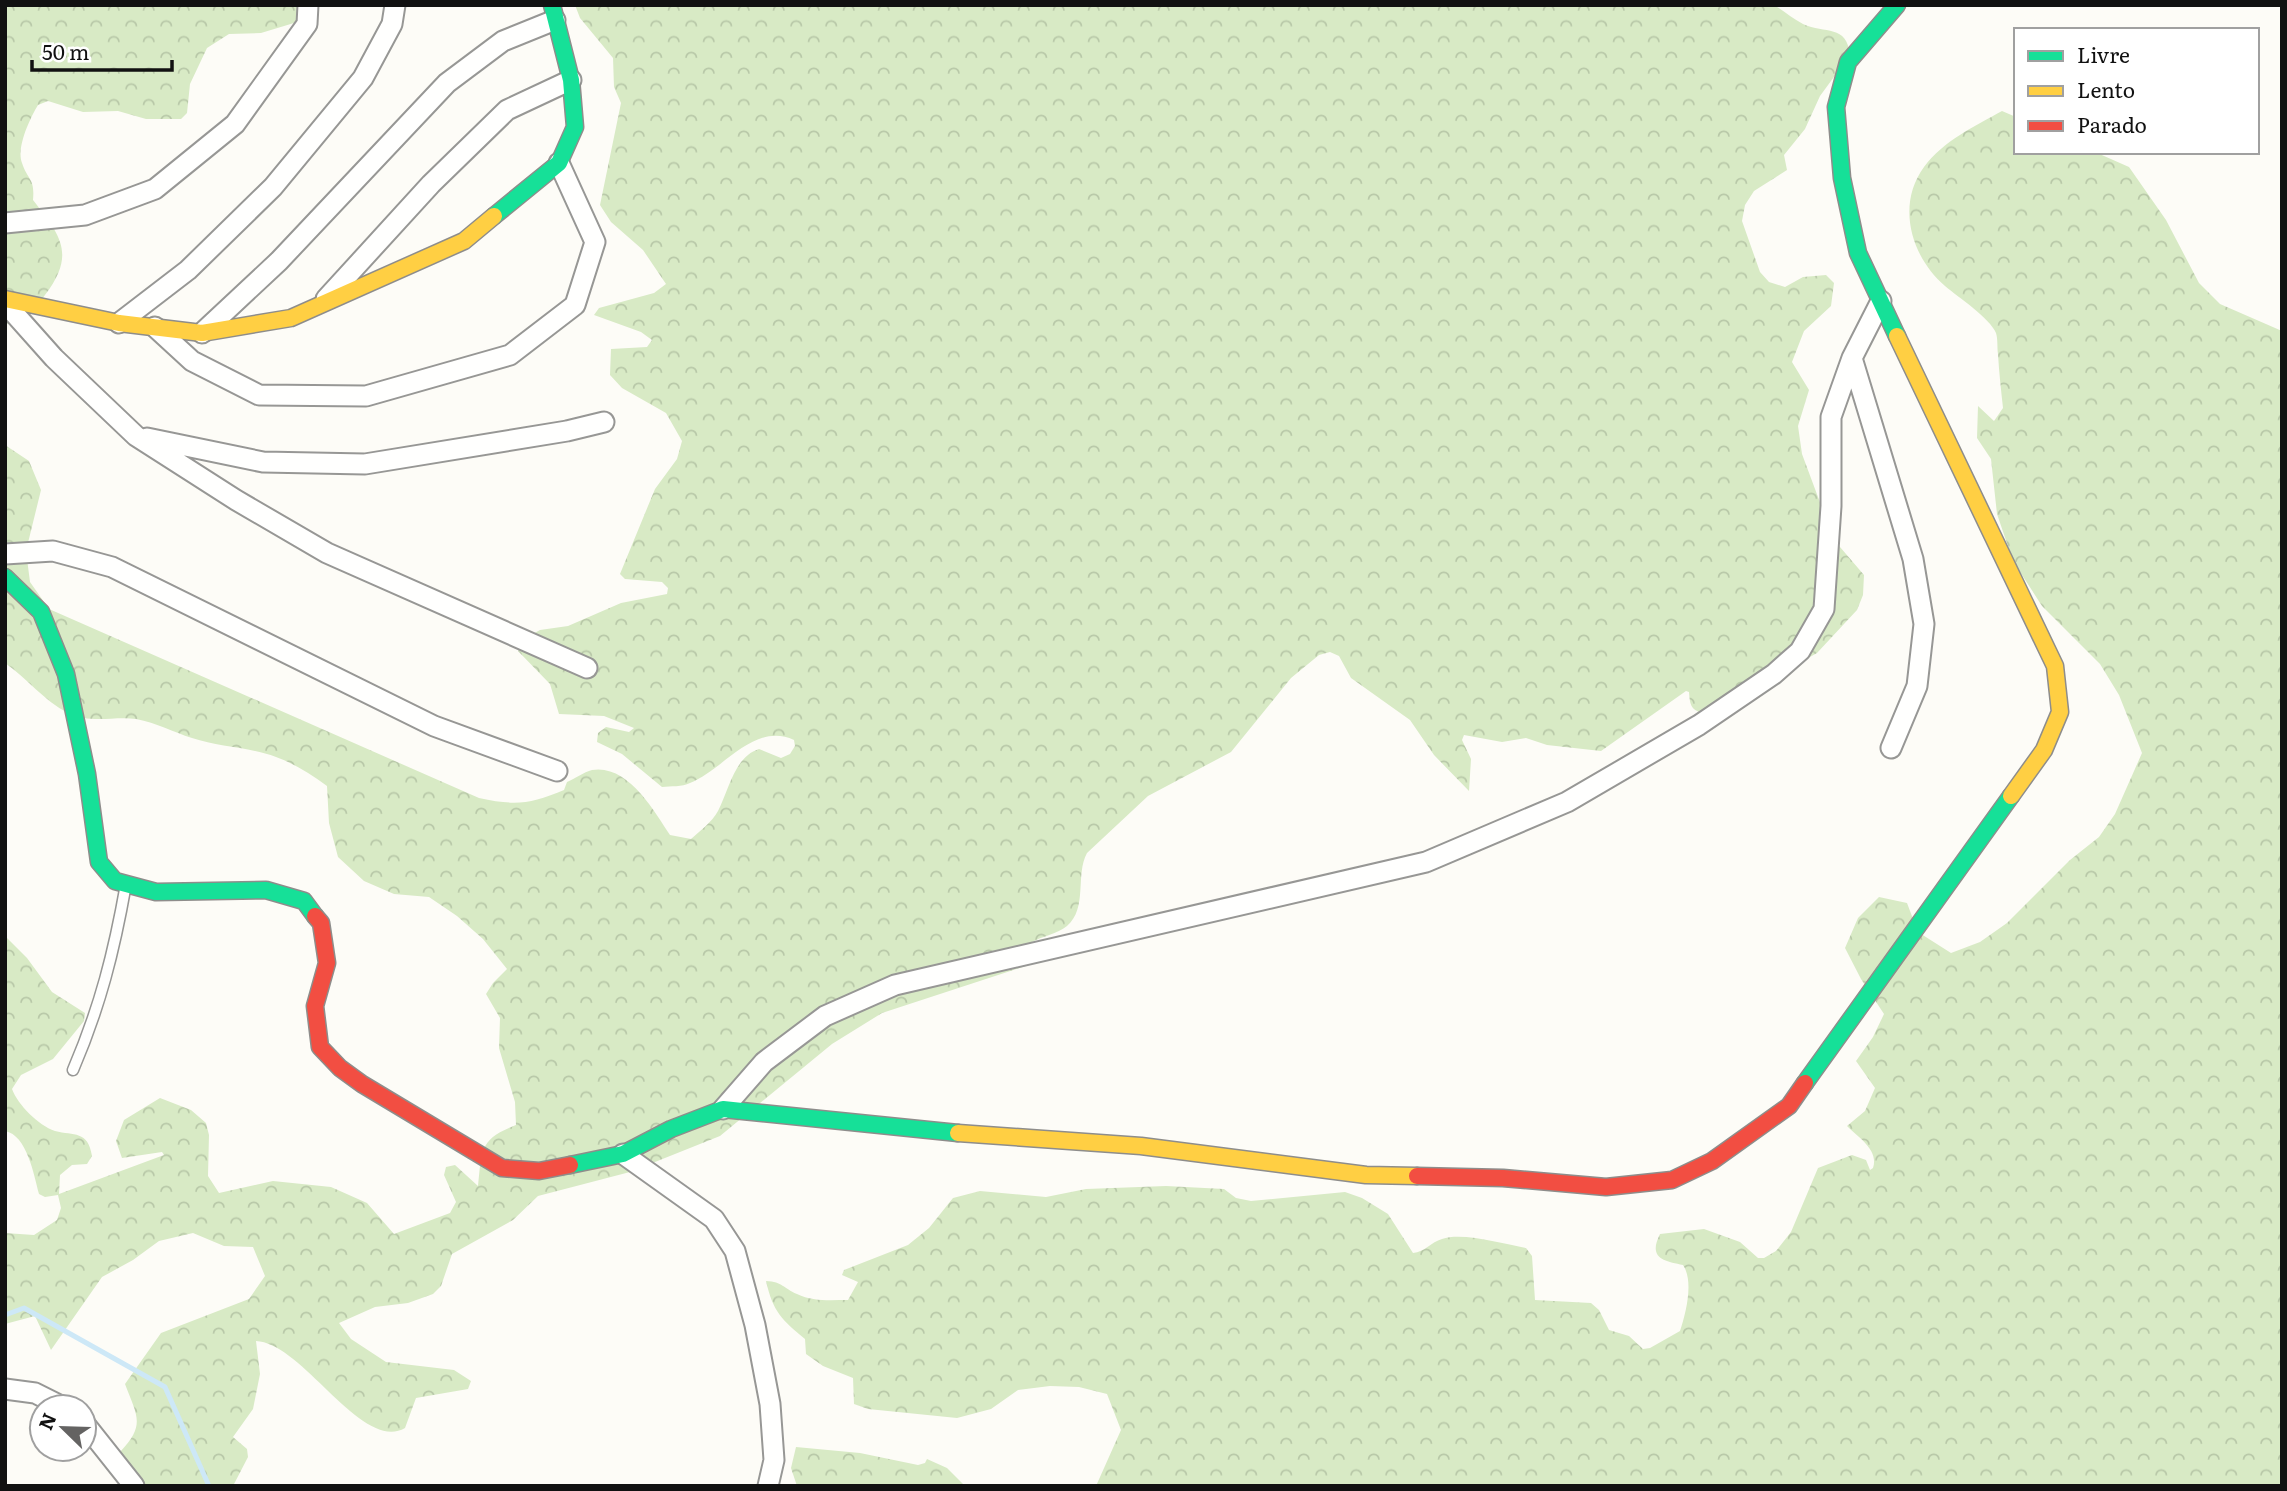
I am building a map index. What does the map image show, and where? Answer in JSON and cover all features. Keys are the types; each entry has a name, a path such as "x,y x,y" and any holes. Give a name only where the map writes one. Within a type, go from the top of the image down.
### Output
{"street":[{"path":"5,223 85,215 155,189 235,124 307,24 308,5"},
{"path":"119,323 188,270 273,187 363,78 392,23 396,5"},
{"path":"5,577 40,612 66,674 87,774 99,862 114,881 156,892 266,890 304,901 321,923 327,963 315,1006 320,1047 340,1068 362,1084 502,1168 539,1171 623,1154 671,1129 723,1109 959,1133 1141,1146 1366,1175 1503,1178 1606,1187 1672,1180 1712,1161 1789,1106 2044,750 2060,712 2055,666 1858,253 1842,178 1836,107 1848,62 1897,5"},
{"path":"5,301 119,323 202,333 290,318 464,241 559,163 575,127 570,80 554,13 503,41 447,83 279,261 202,333"},
{"path":"321,304 430,184 507,110 570,80"},
{"path":"155,327 192,361 259,394 366,396 510,355 575,305 595,242 559,163"},
{"path":"5,301 54,358 136,436 236,500 327,553 587,668"},
{"path":"723,1109 764,1062 825,1016 895,985 1426,862 1567,802 1720,711 1774,674 1800,651 1824,609 1831,506 1831,417 1852,358 1881,301"},
{"path":"1852,358 1913,559 1924,624 1917,686 1891,748"},
{"path":"136,436 263,462 365,464 567,431 604,422"},
{"path":"5,554 53,551 112,567 434,726 557,771"},
{"path":"623,1154 714,1219 735,1251 755,1325 770,1404 774,1460 768,1486"},
{"path":"5,1389 35,1393"},
{"path":"98,1441 134,1486"}],"lane":[{"path":"72,1070 93,1023 105,984 126,884"}],"green space":[{"path":"5,5 304,5 302,15 294,23 261,33 229,34 207,48 190,84 187,113 181,119 146,119 118,111 83,112 48,101 38,105 25,133 21,157 32,183 33,200 57,235 62,256 55,281 36,307 25,317 7,324 5,324"},
{"path":"575,5 1774,5 1803,24 1840,34 1848,45 1850,55 1820,96 1805,129 1784,155 1787,170 1754,191 1745,205 1742,221 1760,272 1769,282 1785,287 1803,277 1826,275 1834,283 1831,306 1804,331 1792,362 1809,390 1798,426 1802,454 1834,540 1864,575 1863,595 1857,610 1817,653 1705,714 1692,707 1689,692 1686,691 1601,751 1547,745 1526,738 1502,742 1464,735 1462,740 1471,759 1469,791 1434,755 1410,720 1351,678 1339,656 1330,652 1319,655 1291,678 1231,752 1148,796 1087,853 1079,901 1073,919 1063,929 1032,942 1018,952 1040,957 1038,962 882,1013 832,1044 720,1136 630,1172 538,1196 513,1220 452,1254 441,1286 433,1294 408,1303 375,1307 339,1323 351,1339 386,1362 454,1370 471,1381 468,1389 416,1398 405,1428 388,1432 370,1425 351,1412 293,1359 274,1346 256,1341 260,1374 253,1409 233,1437 247,1449 248,1457 233,1486 141,1486 120,1452 133,1434 137,1420 125,1384 161,1333 249,1299 265,1276 253,1247 224,1246 193,1233 159,1241 133,1260 102,1277 51,1350 35,1316 5,1324 5,1233 34,1235 57,1220 61,1208 58,1195 45,1197 39,1194 24,1148 13,1134 5,1131 5,936 27,958 52,992 85,1013 84,1021 53,1059 21,1075 12,1089 24,1108 42,1124 55,1131 84,1138 90,1148 92,1156 87,1164 72,1165 60,1175 59,1194 164,1155 162,1152 122,1158 116,1141 124,1120 160,1098 191,1110 206,1123 209,1135 208,1176 219,1193 273,1181 331,1187 367,1203 394,1234 450,1213 456,1202 444,1175 446,1167 455,1165 478,1186 485,1147 495,1135 516,1125 515,1102 499,1048 500,1018 486,994 507,969 483,939 457,916 429,897 394,894 364,881 338,857 329,823 327,786 309,773 276,757 202,741 136,719 93,719 76,716 51,702 5,663 5,445 29,461 41,490 26,551 30,582 49,609 479,798 513,803 532,801 564,790 567,782 592,770 617,774 648,802 670,835 691,839 715,815 733,775 744,759 759,749 781,758 790,754 795,746 794,740 780,736 766,737 753,742 690,783 662,787 622,754 597,742 598,733 606,727 629,732 634,728 604,716 559,714 550,684 518,651 522,640 540,630 568,626 621,603 667,594 668,588 662,582 625,579 620,574 655,489 677,459 682,441 666,413 622,388 610,375 611,349 647,347 652,340 641,332 594,315 599,308 654,293 666,284 643,250 611,222 600,205 621,103 614,87 613,58 580,18"},
{"path":"2002,111 2014,116 2014,154 2100,154 2129,167 2166,220 2199,283 2220,304 2282,331 2282,1486 1096,1486 1121,1430 1107,1394 1079,1387 1050,1386 1018,1390 991,1409 957,1418 868,1409 854,1404 853,1378 823,1366 806,1354 805,1339 779,1314 766,1281 780,1284 803,1297 848,1300 858,1282 842,1275 844,1270 908,1245 929,1228 953,1198 980,1191 1046,1197 1086,1189 1166,1186 1224,1189 1236,1198 1251,1201 1345,1192 1362,1198 1388,1214 1413,1253 1438,1240 1451,1237 1526,1248 1532,1256 1535,1300 1591,1303 1599,1310 1609,1330 1629,1336 1643,1349 1650,1348 1680,1331 1688,1297 1688,1280 1683,1265 1664,1260 1657,1253 1660,1234 1704,1229 1740,1242 1758,1258 1764,1258 1776,1251 1791,1232 1818,1168 1852,1155 1866,1160 1870,1170 1873,1168 1871,1150 1847,1126 1865,1111 1875,1088 1856,1061 1873,1037 1884,1014 1845,948 1858,918 1879,897 1907,903 1918,932 1951,953 1980,942 2007,923 2070,860 2099,837 2115,814 2142,753 2119,695 2100,664 2042,606 2013,561 1997,514 1991,459 1977,438 1978,406 1994,421 2003,408 1996,333 1981,314 1933,274 1923,261 1911,230 1909,214 1915,182 1940,149 1970,128"},
{"path":"796,1447 860,1453 918,1465 925,1463 927,1459 947,1468 965,1486 797,1486 791,1468"}],"waterway":[{"path":"5,1315 24,1308 165,1387 209,1486"}],"traffic: fast":[{"path":"494,216 559,163 575,127 571,80 552,5"},
{"path":"1897,5 1848,62 1836,107 1842,178 1858,253 1897,336"},
{"path":"5,577 41,612 66,674 87,774 99,862 115,881 156,892 266,890 304,901 315,916"},
{"path":"1805,1083 2011,796"},
{"path":"570,1165 623,1154 671,1129 723,1109 958,1133"}],"traffic: slow":[{"path":"5,299 119,323 202,333 291,318 464,241 494,216"},
{"path":"1897,336 2055,666 2060,712 2044,750 2011,796"},
{"path":"958,1133 1141,1146 1366,1175 1417,1176"}],"traffic: jam":[{"path":"315,916 321,923 327,963 315,1006 320,1047 340,1068 502,1168 539,1171 570,1165"},
{"path":"1417,1176 1503,1178 1606,1187 1672,1180 1712,1161 1789,1106 1805,1083"}]}
